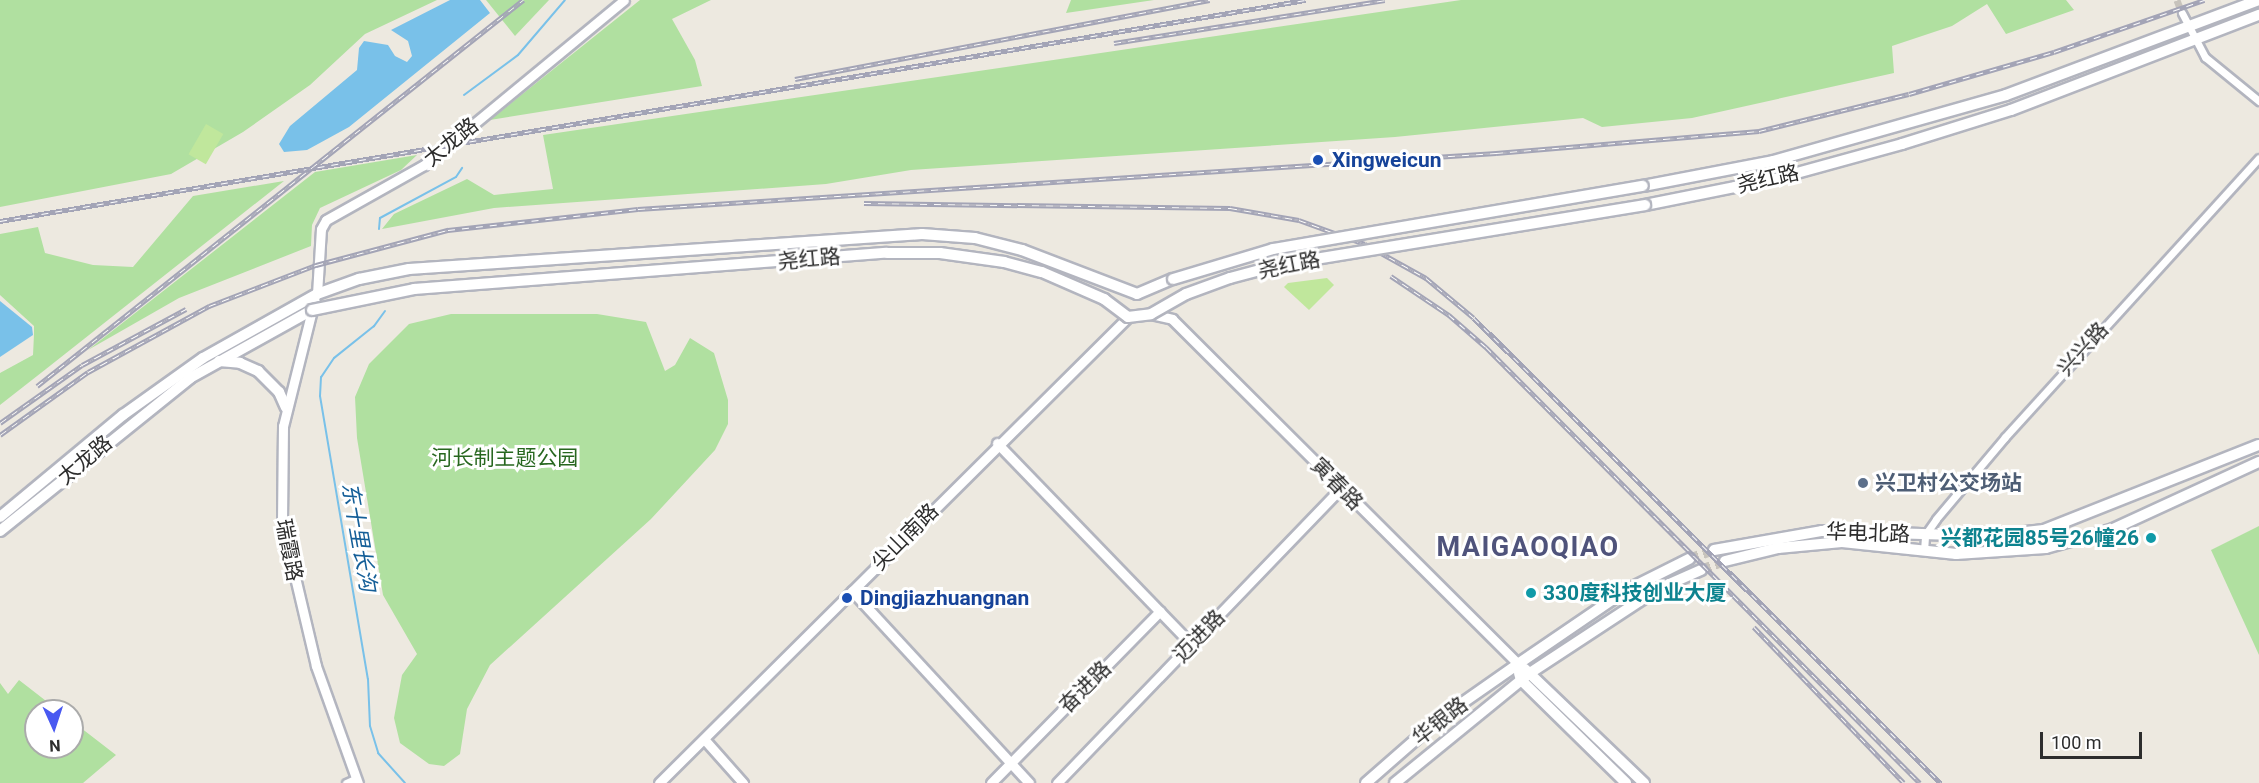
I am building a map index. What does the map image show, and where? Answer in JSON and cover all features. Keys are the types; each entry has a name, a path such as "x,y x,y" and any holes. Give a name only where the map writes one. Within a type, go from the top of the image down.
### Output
{"main road":[{"name":"尧红路","path":"317,294 359,279 409,270 922,234 975,238 1022,250 1137,294 1173,279 1273,249 1773,162 2006,95 2259,0"},
{"name":"尧红路","path":"312,310 414,289 919,253 1004,262 1042,273 1104,299 1128,317 1151,314 1197,290 1279,266 1645,205 1775,179 1902,144 2011,110 2259,15"},
{"name":"太龙路","path":"0,531 137,417 219,361 312,310 317,294"},
{"name":"太龙路","path":"0,517 164,385 317,294"},
{"path":"219,361 258,371 279,392 286,408"},
{"name":"华电北路","path":"1714,550 1822,531 1989,536 2062,526 2259,445"},
{"name":"华电北路","path":"1725,561 1778,548 1842,542 1924,551 2019,553 2080,540 2113,529 2259,462"},
{"path":"1626,783 1525,676 1518,664 1625,591 1689,559"},
{"path":"1525,676 1643,598 1701,570"},
{"name":"华银路","path":"1366,783 1438,720 1518,664"},
{"path":"1525,676 1644,783"},
{"name":"华银路","path":"1395,783 1525,676"}],"street":[{"name":"太龙路","path":"317,294 321,229 326,220 424,165 624,0"},
{"path":"2182,13 2194,41 2205,57 2259,101"},
{"name":"兴兴路","path":"1925,535 2012,429 2259,158"},
{"name":"瑞霞路","path":"312,310 286,408 279,488 285,540 319,677 357,781"},
{"name":"寅春路","path":"1151,314 1172,319 1518,664"},
{"name":"尖山南路","path":"659,783 997,443 1128,317"},
{"path":"997,443 1191,644"},
{"name":"迈进路","path":"1057,783 1341,489"},
{"path":"1924,551 1925,535"},
{"path":"852,591 1029,783"},
{"name":"奋进路","path":"991,783 1160,611"},
{"path":"704,739 743,783"},
{"path":"346,783 357,781"}],"green space":[{"path":"0,0 437,0 365,34 310,85 243,132 171,174 0,207"},
{"path":"486,0 549,0 515,36"},
{"path":"640,0 711,0 672,19 695,60 702,86 490,120"},
{"path":"1071,0 1154,0 1066,13"},
{"path":"1461,0 2066,0 2074,10 2006,34 1987,4 1952,26 1892,46 1894,73 1692,118 1602,127 1583,118 1395,137 911,170 826,184 494,208 382,229 394,214 467,179 494,195 553,189 543,135"},
{"path":"206,124 223,134 206,164 188,154"},
{"path":"417,155 401,170 320,208 312,225 311,246 179,298 88,350 315,172"},
{"path":"284,181 0,405 0,373 33,355 34,326 0,295 0,234 38,227 45,253 93,265 133,267 193,196"},
{"path":"1327,278 1334,285 1309,310 1284,287 1288,283"},
{"name":"河长制主题公园","path":"451,314 597,314 646,322 665,371 675,365 690,338 714,353 728,400 728,424 715,450 651,519 490,665 467,709 460,754 444,766 429,764 400,743 394,718 402,675 417,654 383,595 357,438 355,397 369,364 409,324"},
{"path":"2259,526 2259,655 2211,550"},
{"path":"19,680 44,699 24,699 24,759 84,759 84,730 116,755 83,783 0,783 0,683 8,694"}],"water":[{"path":"450,0 480,0 490,13 349,127 307,150 284,152 279,144 290,126 357,70 359,48 364,41 388,45 395,56 407,62 412,56 408,41 391,30"},
{"path":"0,301 32,327 33,335 0,357"}],"waterway":[{"name":"东十里长沟","path":"464,95 518,55 565,0"},
{"name":"东十里长沟","path":"379,229 380,218 456,177 462,168"},
{"name":"东十里长沟","path":"385,311 374,326 334,358 321,377 320,396 368,679 370,726 378,753 405,783"}],"tunnel":[{"path":"2177,0 2182,13"},
{"path":"1689,559 1714,550"},
{"path":"1701,570 1725,561"}],"railway":[{"path":"37,386 523,0"},
{"path":"795,79 1210,0"},
{"path":"0,221 1305,0"},
{"path":"1114,43 1385,0"},
{"path":"0,435 88,372 209,306 316,265 448,230 638,209 1496,153 1759,131 1909,94 2054,52 2204,0"},
{"path":"864,203 1230,208 1299,220 1365,244 1426,278 1474,318 1941,783"},
{"path":"1391,276 1449,315 1486,347 1920,783"},
{"path":"0,423 82,365 186,309"},
{"path":"1754,627 1904,783"}],"place":[{"name":"Xingweicun","path":"1318,160"},
{"name":"兴卫村公交场站","path":"1863,483"},
{"name":"兴都花园85号26幢26","path":"2151,538"},
{"name":"330度科技创业大厦","path":"1531,593"},
{"name":"Dingjiazhuangnan","path":"847,598"}],"district":[{"name":"MAIGAOQIAO","path":"1528,548"}]}
